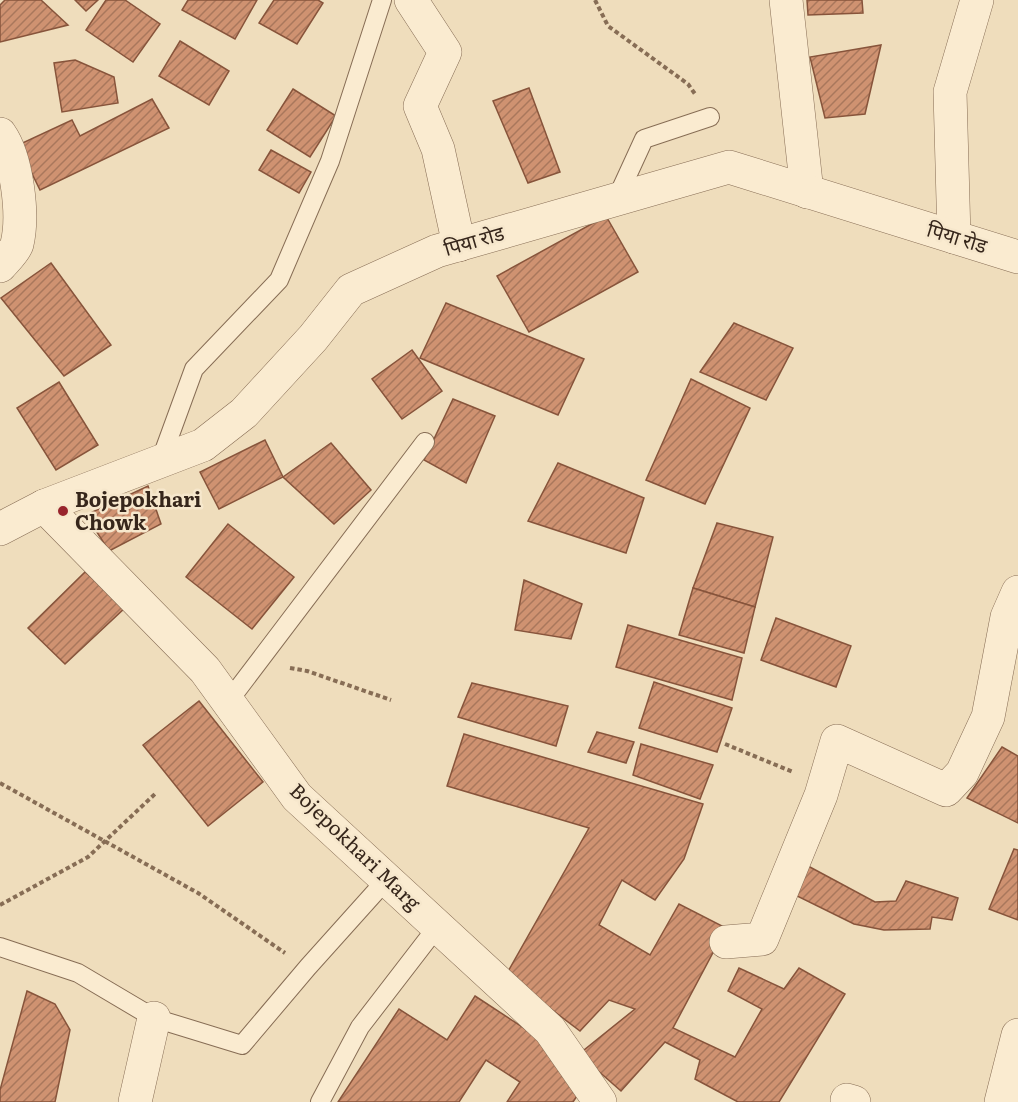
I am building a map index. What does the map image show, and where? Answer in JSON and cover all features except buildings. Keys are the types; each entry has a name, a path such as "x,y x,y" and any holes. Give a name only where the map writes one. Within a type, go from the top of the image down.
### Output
{"street":[{"path":"411,0 446,52 420,106 438,149 459,244"},
{"path":"786,0 807,192"},
{"path":"954,237 950,92 977,0"},
{"path":"0,134 14,161 18,214 17,246 0,266"},
{"name":"पिया रोड","path":"0,529 44,506 203,445 244,413 313,338 351,290 437,251 729,167 1018,257"},
{"name":"Bojepokhari Marg","path":"44,506 205,670 297,797 550,1030 600,1102"},
{"path":"726,942 762,939 823,787 837,741 946,790 962,772 988,717 1007,617 1018,592"},
{"path":"135,1102 154,1018"},
{"path":"1001,1102 1018,1035"}],"lane":[{"path":"160,462 194,369 279,280 330,161 382,0"},
{"path":"616,200 644,139 710,117"},
{"path":"228,702 425,442"},
{"path":"0,948 78,974 154,1018 242,1045 387,879"},
{"path":"320,1102 360,1027 437,927"}],"path":[{"path":"595,0 608,26 688,84 710,117"},
{"path":"258,663 307,671 391,700"},
{"path":"725,744 823,787"},
{"path":"0,783 198,894 308,967"},
{"path":"0,905 88,857 156,793"}],"place":[{"name":"Bojepokhari Chowk","path":"63,511"}]}
